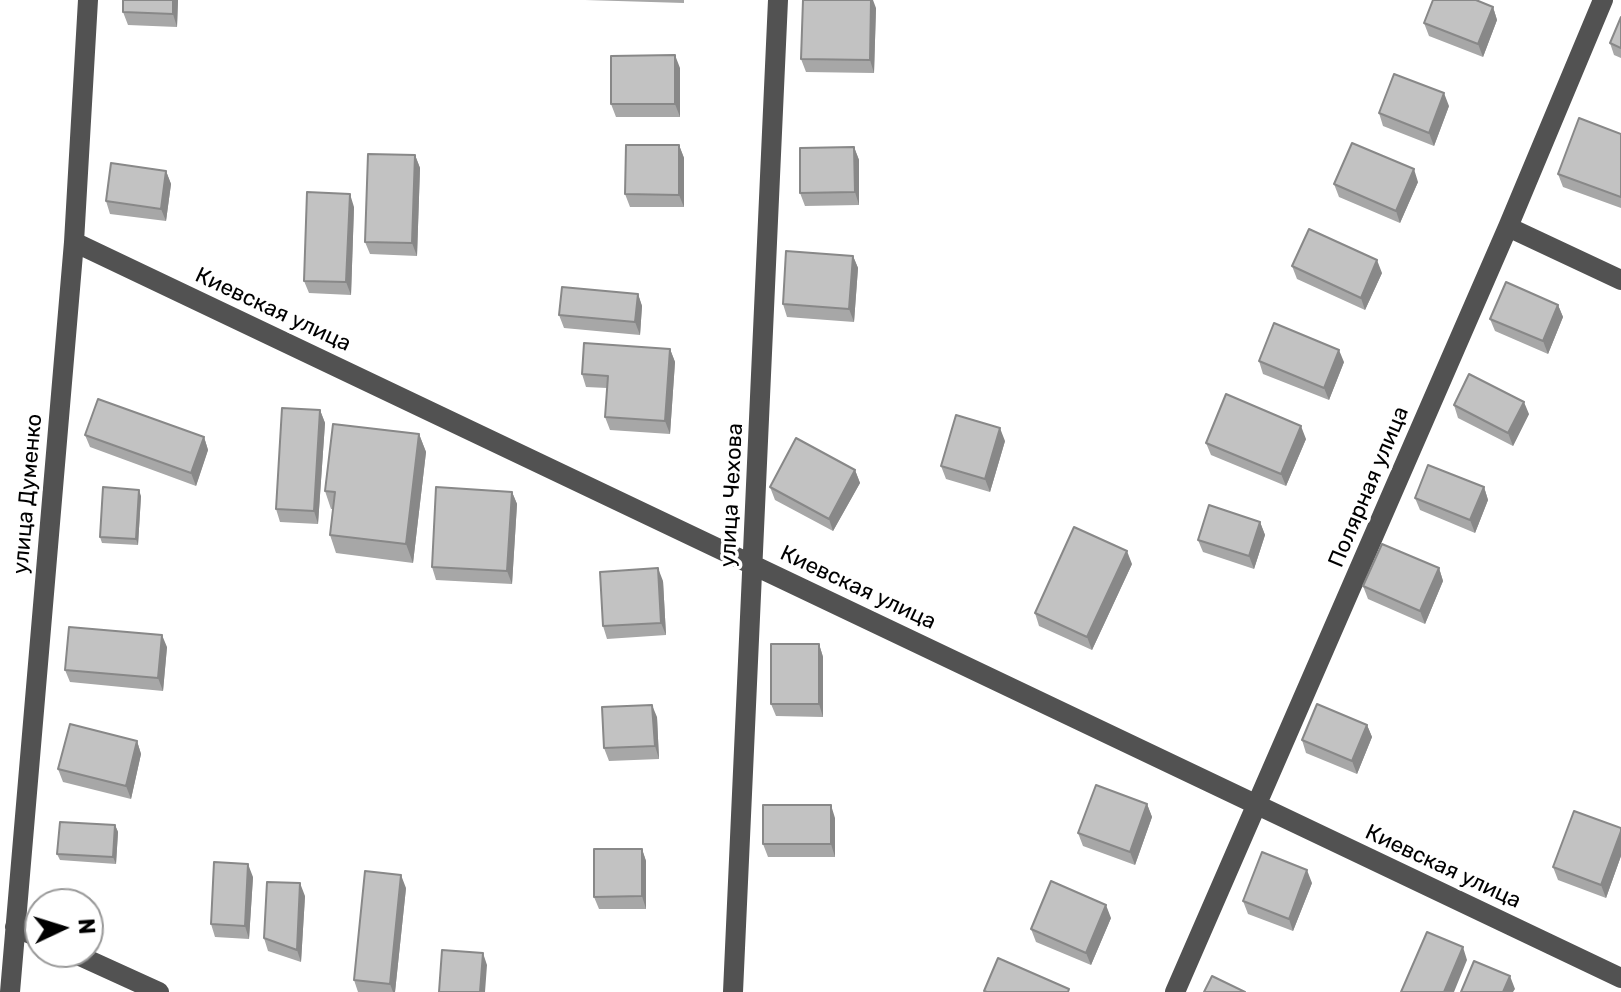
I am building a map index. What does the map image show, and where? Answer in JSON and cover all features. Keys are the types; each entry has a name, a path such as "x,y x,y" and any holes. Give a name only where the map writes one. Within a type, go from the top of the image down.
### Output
{"street":[{"name":"улица Думенко","path":"10,992 74,242 88,0"},
{"name":"улица Чехова","path":"733,992 778,0"},
{"name":"Полярная улица","path":"1175,992 1508,227 1603,0"},
{"path":"1508,227 1621,280"},
{"name":"Киевская улица","path":"74,242 1621,978"},
{"path":"15,927 24,931"},
{"path":"104,967 159,992"}],"building":[{"path":"123,0 173,0 173,14 123,12"},
{"path":"803,0 871,0 870,60 801,59"},
{"path":"1433,0 1476,0 1493,7 1478,44 1424,23"},
{"path":"1621,17 1621,48 1610,43"},
{"path":"675,55 675,104 611,104 611,56"},
{"path":"1394,74 1444,93 1429,133 1379,113"},
{"path":"1579,118 1621,134 1621,197 1558,174"},
{"path":"1352,143 1414,169 1396,211 1334,184"},
{"path":"626,145 679,145 679,195 625,194"},
{"path":"854,147 855,192 800,193 800,148"},
{"path":"368,154 415,155 412,243 365,242"},
{"path":"111,163 166,171 161,209 106,201"},
{"path":"307,192 350,194 346,282 304,281"},
{"path":"1309,229 1377,260 1361,298 1292,266"},
{"path":"786,251 853,256 849,309 783,304"},
{"path":"1506,282 1558,305 1543,341 1490,319"},
{"path":"562,287 638,294 635,322 559,315"},
{"path":"1274,323 1339,350 1324,388 1259,361"},
{"path":"584,343 670,349 665,421 605,417 608,376 582,374"},
{"path":"1469,374 1524,402 1508,433 1454,405"},
{"path":"1226,394 1301,426 1281,474 1206,443"},
{"path":"98,399 204,437 191,473 85,435"},
{"path":"282,408 320,410 314,511 276,509"},
{"path":"956,415 1000,428 985,479 941,466"},
{"path":"333,424 419,434 406,544 330,535 335,492 325,491"},
{"path":"796,438 855,470 829,519 770,487"},
{"path":"1428,465 1484,487 1470,520 1415,498"},
{"path":"103,487 139,490 136,539 100,537"},
{"path":"436,487 512,492 507,571 432,567"},
{"path":"1209,505 1260,522 1249,556 1198,540"},
{"path":"1074,527 1127,551 1087,637 1035,613"},
{"path":"1382,544 1439,568 1420,611 1363,586"},
{"path":"658,568 661,623 603,626 600,572"},
{"path":"69,627 162,635 158,678 65,670"},
{"path":"771,644 819,644 819,704 771,704"},
{"path":"1317,704 1367,725 1352,761 1302,740"},
{"path":"652,705 655,746 604,748 602,707"},
{"path":"70,724 137,741 126,786 58,769"},
{"path":"1096,785 1147,804 1130,852 1078,833"},
{"path":"763,805 831,805 831,844 763,844"},
{"path":"1574,811 1621,828 1601,885 1553,867"},
{"path":"60,822 115,825 113,857 57,854"},
{"path":"594,849 642,849 642,896 594,897"},
{"path":"1262,852 1307,870 1289,919 1243,901"},
{"path":"214,862 248,864 245,926 211,924"},
{"path":"365,871 401,875 390,984 354,980"},
{"path":"1051,881 1106,905 1086,953 1031,929"},
{"path":"267,882 300,883 297,950 264,938"},
{"path":"1427,932 1463,947 1444,992 1401,992"},
{"path":"442,950 483,953 480,992 439,992"},
{"path":"998,958 1069,989 1068,992 984,991"},
{"path":"1474,961 1510,976 1503,992 1461,992"},
{"path":"1212,976 1245,992 1204,992"}]}
